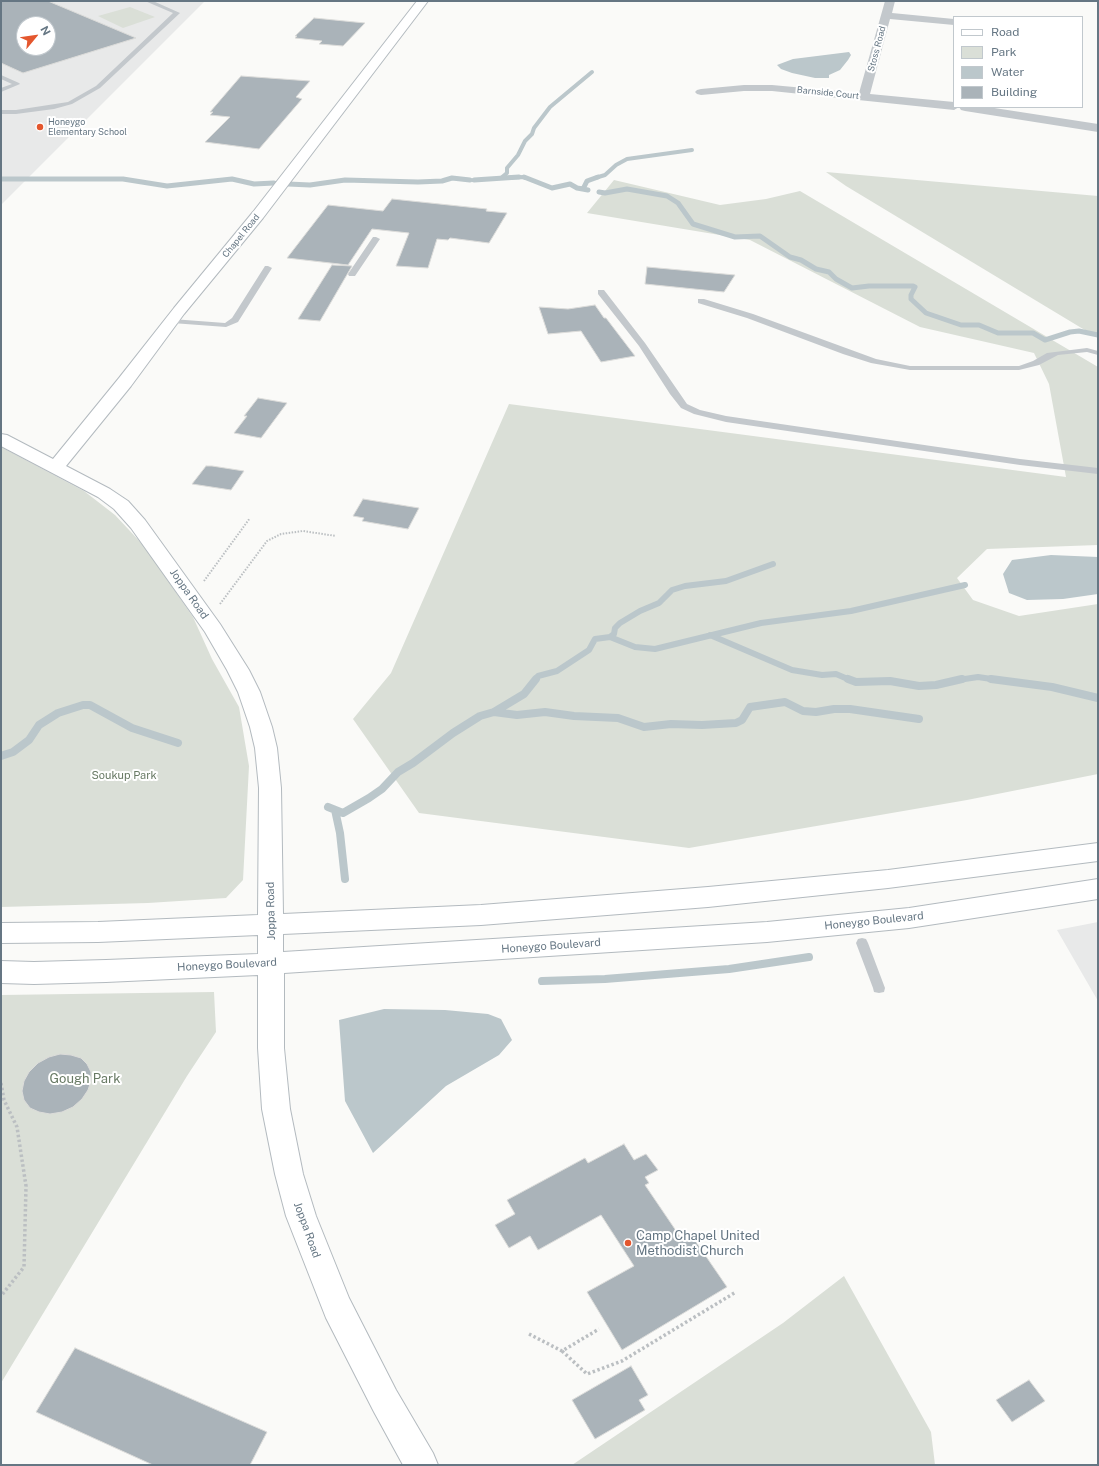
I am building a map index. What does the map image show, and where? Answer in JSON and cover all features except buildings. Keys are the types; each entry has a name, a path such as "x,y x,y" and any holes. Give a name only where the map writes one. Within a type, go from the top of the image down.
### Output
{"street":[{"name":"Chapel Road","path":"56,467 258,215 423,1"},
{"name":"Stoss Road","path":"864,96 890,1"},
{"path":"887,16 953,22"},
{"name":"Barnside Court","path":"701,92 744,88 772,88 953,106"},
{"path":"981,108 1013,110 1098,128"},
{"name":"Joppa Road","path":"1,439 104,493 121,505 138,524 208,621 238,670 249,692 261,727 266,748 270,788 271,1048 276,1109 289,1174 301,1216 337,1307 385,1401 421,1465"},
{"path":"1,933 98,932 481,914 708,897 888,879 1098,852"},
{"name":"Honeygo Boulevard","path":"1,972 34,973 106,971 271,963 767,932 909,918 1098,889"}],"lane":[{"path":"1,112 23,112 54,107 70,102 89,93 126,62 177,14 165,5 148,1"},
{"path":"1,77 17,84 1,90"},
{"path":"352,274 376,239"},
{"path":"172,321 226,324 235,320 268,268"},
{"path":"601,292 642,345 672,392 684,406 697,412 726,419 1020,462 1098,471"},
{"path":"701,301 750,316 874,361 910,368 1019,368 1036,363 1058,352 1077,350 1098,352"},
{"path":"862,943 879,988"}],"path":[{"path":"189,594 209,576 250,518"},
{"path":"208,621 267,541 281,534 303,531 336,536"},
{"path":"1,1083 4,1100 16,1127 26,1186 24,1267 1,1296"},
{"path":"529,1334 562,1351 587,1374 622,1361 736,1292"},
{"path":"562,1351 598,1329"}],"shaded area":[{"name":"Honeygo Elementary School","path":"1,1 205,1 1,205"},
{"path":"1098,922 1098,1001 1057,930"}],"green space":[{"path":"130,7 155,17 123,28 98,16"},
{"path":"826,172 1098,196 1098,338 846,186"},
{"path":"614,180 720,205 766,199 800,191 1098,367 1098,545 987,549 957,578 973,600 1019,616 1098,604 1098,774 967,800 689,848 419,813 353,719 391,673 509,404 1066,477 1049,384 1034,353 920,327 750,240 587,213"},
{"name":"Soukup Park","path":"1,447 84,491 115,515 144,546 193,617 212,659 239,707 249,766 243,880 226,898 148,903 1,907"},
{"name":"Gough Park","path":"214,992 216,1032 187,1076 1,1383 1,995"},
{"path":"844,1276 931,1432 935,1465 572,1465 783,1323"}],"water":[{"path":"849,52 851,55 848,60 840,70 829,75 829,78 815,78 792,73 781,69 777,65 793,59"},
{"path":"1051,555 1098,557 1098,594 1063,599 1027,600 1009,593 1003,574 1012,560"},
{"path":"384,1009 445,1010 488,1014 501,1019 512,1040 499,1055 446,1086 373,1153 345,1101 339,1020"}],"waterway":[{"path":"501,178 507,173 507,168 518,155 525,141 532,134 534,128 550,107 592,72"},
{"path":"596,178 605,175 616,165 627,159 692,150"},
{"path":"507,178 519,177"},
{"path":"524,177 552,188 570,184 577,188 588,190"},
{"path":"288,184 310,185 345,180 418,182 442,181 452,178"},
{"path":"452,178 470,180"},
{"path":"503,178 507,178"},
{"path":"474,180 507,178"},
{"path":"507,178 526,178"},
{"path":"583,189 587,181 596,178"},
{"path":"1,179 123,179 167,186 232,179 254,184 274,183"},
{"path":"599,192 605,193 627,189 667,196 678,203 693,224 735,237 760,236 790,257 801,260 816,269 829,272 836,279 852,288 869,286 913,286 915,287 911,295 911,299 926,313 961,325 979,325 998,333 1033,333 1045,340 1070,332 1079,331 1098,335"},
{"path":"610,637 614,634 615,628 620,623 640,611 659,603 672,590 685,586 726,581 773,564"},
{"path":"711,635 761,623 851,611 965,585"},
{"path":"610,637 635,647 655,649 711,635"},
{"path":"711,635 792,670 822,675 836,674 850,680"},
{"path":"535,680 538,676 557,671 589,650 595,639 610,637"},
{"path":"958,680 978,677 994,679"},
{"path":"494,712 524,694 536,679"},
{"path":"848,679 856,682 890,681 919,686 936,685 962,679"},
{"path":"994,679 1052,687 1098,698"},
{"path":"994,679 998,680"},
{"path":"494,712 517,715 545,712 574,716 618,718 644,727 671,724 702,725 736,723 742,720 750,707 785,702 803,711 816,712 834,709 850,709 919,719"},
{"path":"1,756 13,752 29,740 39,725 58,713 83,705 90,705 132,728 178,743"},
{"path":"328,807 343,813 382,789 398,772 413,763 453,733 480,716 494,712"},
{"path":"335,810 340,833 345,879"},
{"path":"542,981 605,979 729,969 809,957"}],"place":[{"name":"Honeygo Elementary School","path":"40,127"},
{"name":"Camp Chapel United Methodist Church","path":"628,1243"}]}
